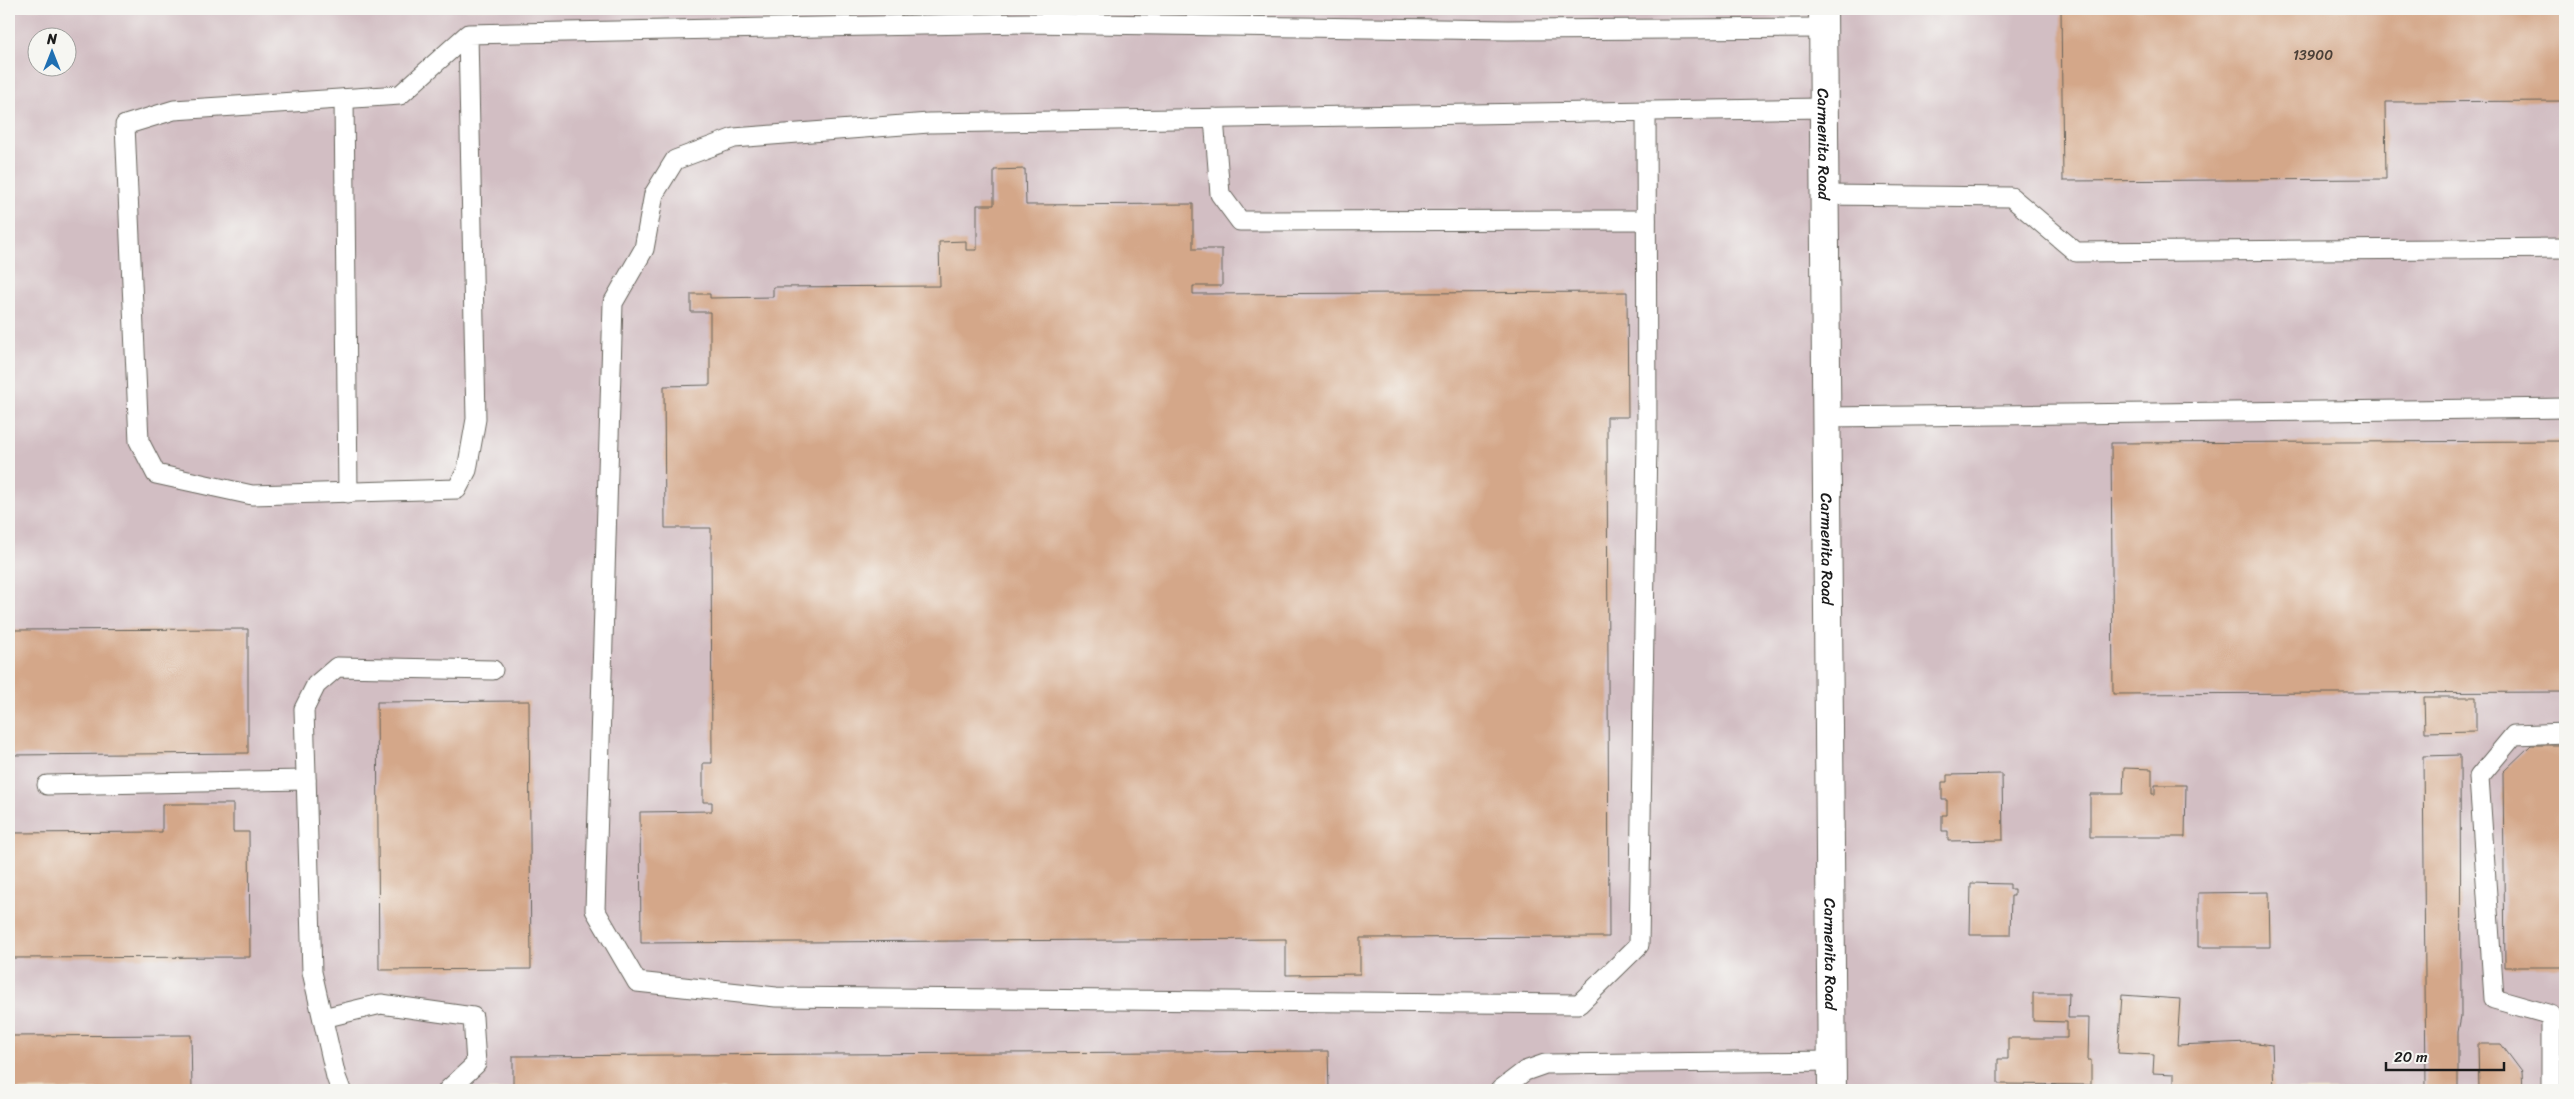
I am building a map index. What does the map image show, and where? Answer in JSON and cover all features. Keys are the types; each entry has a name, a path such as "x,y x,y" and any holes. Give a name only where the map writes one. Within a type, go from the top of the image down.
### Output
{"main road":[{"name":"Carmenita Road","path":"1823,19 1832,1090"}],"lane":[{"path":"468,34 476,419 467,470 456,489 252,495 156,474 139,441 125,125 174,110 400,95 468,34 1028,23 1508,30 1823,19"},
{"path":"344,99 348,493"},
{"path":"1646,111 1647,439 1639,945 1580,1004 776,997 636,982 595,910 613,303 644,250 654,194 674,160 734,138 919,123 1824,108"},
{"path":"1214,118 1220,194 1240,221 1646,220"},
{"path":"1825,196 2011,197 2076,252 2565,248"},
{"path":"1827,417 2565,408"},
{"path":"341,1090 336,1077 312,972 304,709 316,685 337,667 493,670"},
{"path":"2551,1090 2551,1015 2494,999 2479,777 2514,735 2565,733"},
{"path":"47,785 306,780"},
{"path":"323,1018 381,1004 473,1017 476,1064 448,1090"},
{"path":"1500,1090 1525,1071 1545,1064 1832,1061"}],"shaded area":[{"path":"9,9 2565,9 2565,1090 9,1090"}],"building":[{"path":"2061,9 2565,9 2565,101 2385,102 2386,179 2063,181"},
{"path":"1025,169 1026,205 1193,204 1193,249 1222,249 1222,286 1193,286 1193,294 1627,292 1628,417 1607,417 1609,937 1360,938 1360,974 1286,975 1286,939 641,943 640,812 712,811 712,802 703,802 703,763 712,763 711,528 665,528 664,386 710,385 710,312 691,312 691,294 710,294 710,298 773,297 773,287 940,286 939,242 966,241 966,250 977,250 977,205 994,205 994,170"},
{"path":"2565,441 2565,692 2113,694 2111,443"},
{"path":"248,629 248,753 9,755 9,630"},
{"path":"2424,697 2476,697 2476,731 2425,732"},
{"path":"529,701 531,969 379,970 377,702"},
{"path":"2531,745 2565,745 2565,967 2505,967 2503,772"},
{"path":"2460,755 2461,1016 2458,1032 2458,1090 2426,1090 2423,756"},
{"path":"2124,768 2152,769 2152,794 2155,794 2155,785 2186,785 2185,837 2090,837 2090,794 2123,794"},
{"path":"2002,774 2003,840 1948,841 1948,831 1942,831 1942,815 1947,815 1947,800 1942,800 1942,782 1947,782 1947,775"},
{"path":"162,804 233,804 233,832 249,832 250,957 9,958 9,833 162,832"},
{"path":"1971,883 2010,884 2010,889 2014,889 2014,896 2011,896 2010,935 1970,935"},
{"path":"2269,892 2270,947 2198,947 2198,893"},
{"path":"2033,993 2069,993 2068,1018 2089,1018 2088,1060 2091,1060 2091,1085 1998,1084 1998,1059 2008,1059 2008,1038 2067,1038 2067,1022 2033,1021"},
{"path":"2122,995 2180,999 2177,1045 2249,1042 2272,1045 2274,1090 2249,1088 2174,1090 2174,1074 2153,1073 2154,1055 2118,1053"},
{"path":"191,1035 192,1090 9,1090 9,1036"},
{"path":"2478,1044 2501,1044 2522,1072 2523,1090 2479,1090"},
{"path":"1328,1051 1329,1090 513,1090 513,1056"}]}
